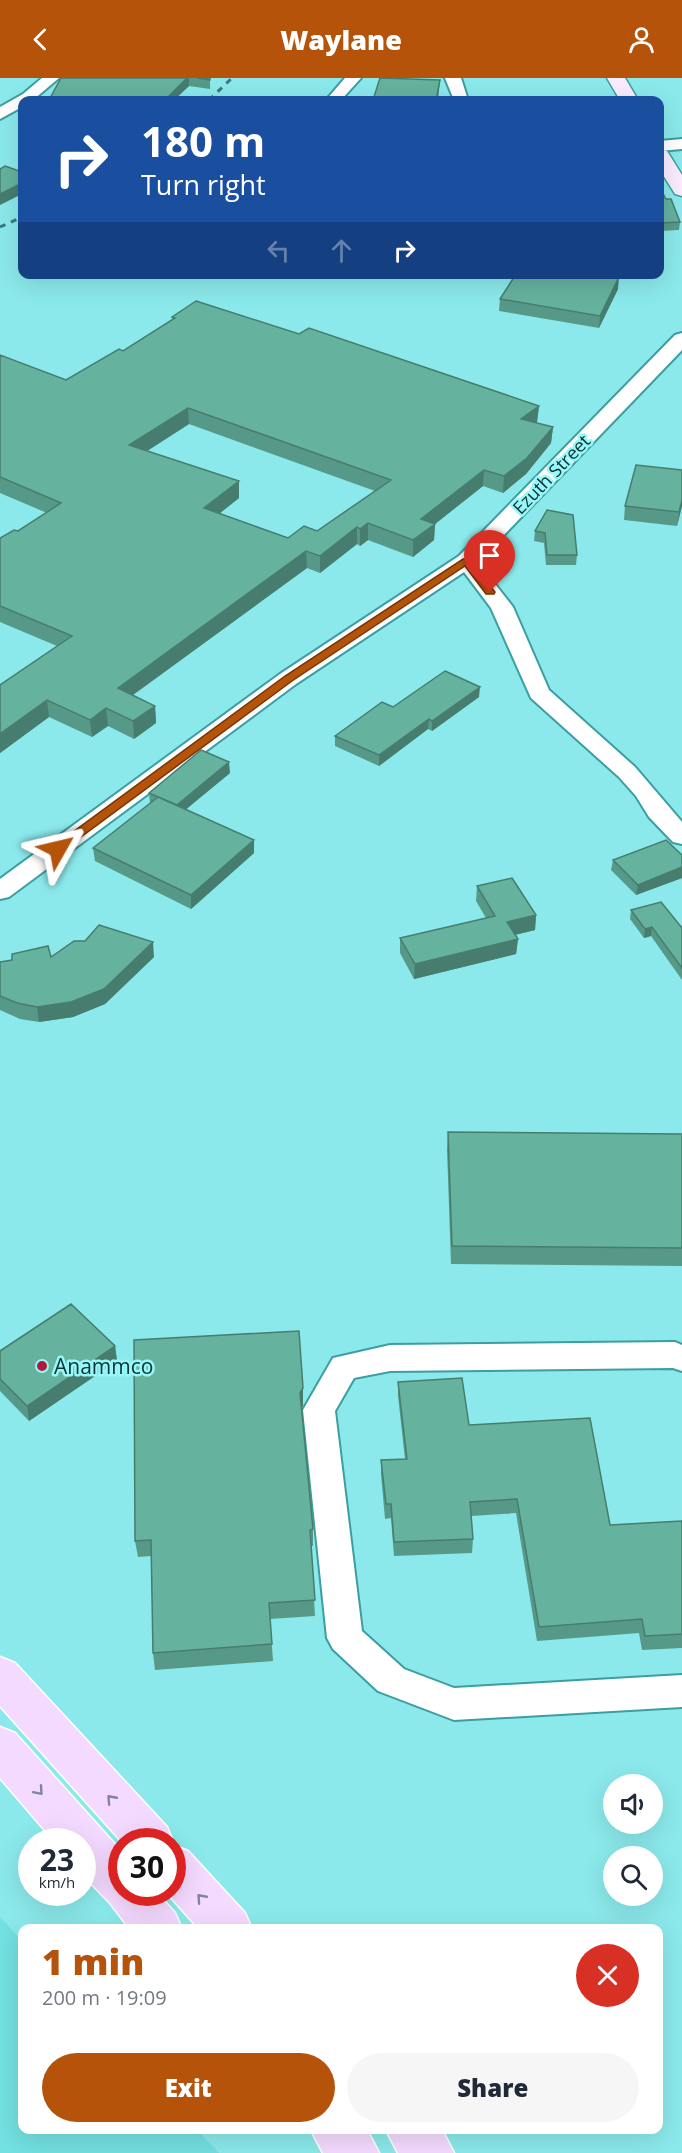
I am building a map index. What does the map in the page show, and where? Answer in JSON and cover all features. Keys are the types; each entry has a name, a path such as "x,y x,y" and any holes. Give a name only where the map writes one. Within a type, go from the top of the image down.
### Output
{"main road":[{"path":"616,78 627,96"},
{"path":"664,161 682,190"},
{"path":"0,1676 137,1828"},
{"path":"0,1747 108,1870"},
{"path":"186,1881 224,1924"},
{"path":"139,1906 155,1924"},
{"path":"339,2134 356,2153"},
{"path":"413,2134 430,2153"}],"street":[{"path":"29,96 51,78"},
{"path":"337,96 353,78"},
{"path":"453,78 460,96"},
{"path":"0,114 18,103"},
{"path":"664,154 682,144"},
{"name":"Ezuth Street","path":"0,891 288,679 467,561 682,339"},
{"path":"467,561 502,607 539,693 627,772 646,792 658,812 682,836"},
{"path":"682,1358 675,1355 390,1358 344,1367 319,1410 345,1638 391,1680 454,1704 682,1691"}],"shaded area":[{"path":"0,1917 18,1937 18,2134 201,2134 219,2153 0,2153"}],"building":[{"path":"61,78 187,78 169,96 51,96"},
{"path":"380,78 440,80 437,96 374,96"},
{"path":"5,166 18,171 18,185 0,194 0,169"},
{"path":"664,195 666,199 671,199 680,222 664,223"},
{"path":"513,279 618,279 600,316 500,299"},
{"path":"196,301 299,334 309,328 539,406 521,419 553,427 527,458 504,476 484,470 421,519 435,524 413,540 368,523 360,529 357,527 320,556 306,551 118,688 155,706 133,721 106,708 90,720 47,700 0,734 0,685 72,636 0,606 0,538 14,530 18,531 61,503 0,477 0,355 66,380 119,349 123,351 175,318 172,317","holes":["188,408 391,480 317,531 304,526 288,538 204,508 239,481 129,445"]},
{"path":"636,465 682,470 682,500 679,512 625,506"},
{"path":"547,510 573,515 577,555 547,555 545,533 535,531"},
{"path":"445,671 480,687 432,721 429,719 379,755 335,736 382,702 393,707"},
{"path":"201,750 229,762 177,805 149,793"},
{"path":"158,797 254,840 191,895 93,848"},
{"path":"666,840 682,855 682,867 638,885 613,860"},
{"path":"512,878 536,915 507,922 518,939 415,964 400,938 495,916 477,886"},
{"path":"661,902 682,928 682,968 652,927 645,929 631,910"},
{"path":"99,925 153,942 104,989 71,1002 37,1007 17,1003 0,996 0,962 12,960 12,954 48,946 51,957 74,941 85,941"},
{"path":"448,1132 682,1134 682,1248 452,1246"},
{"path":"71,1304 115,1346 27,1406 0,1379 0,1351"},
{"path":"299,1331 303,1388 300,1393 313,1529 310,1530 315,1600 269,1603 272,1644 153,1653 151,1540 135,1541 134,1340"},
{"path":"462,1378 469,1425 590,1418 610,1525 682,1521 682,1634 645,1636 642,1619 539,1627 517,1499 470,1502 473,1539 394,1542 391,1504 386,1504 381,1460 407,1459 398,1382"}],"railway":[{"path":"213,96 232,78"},
{"path":"0,227 18,219"}],"place":[{"name":"Anammco","path":"42,1366"}],"route":[{"path":"58,849 288,679 467,561 490,592"}]}
